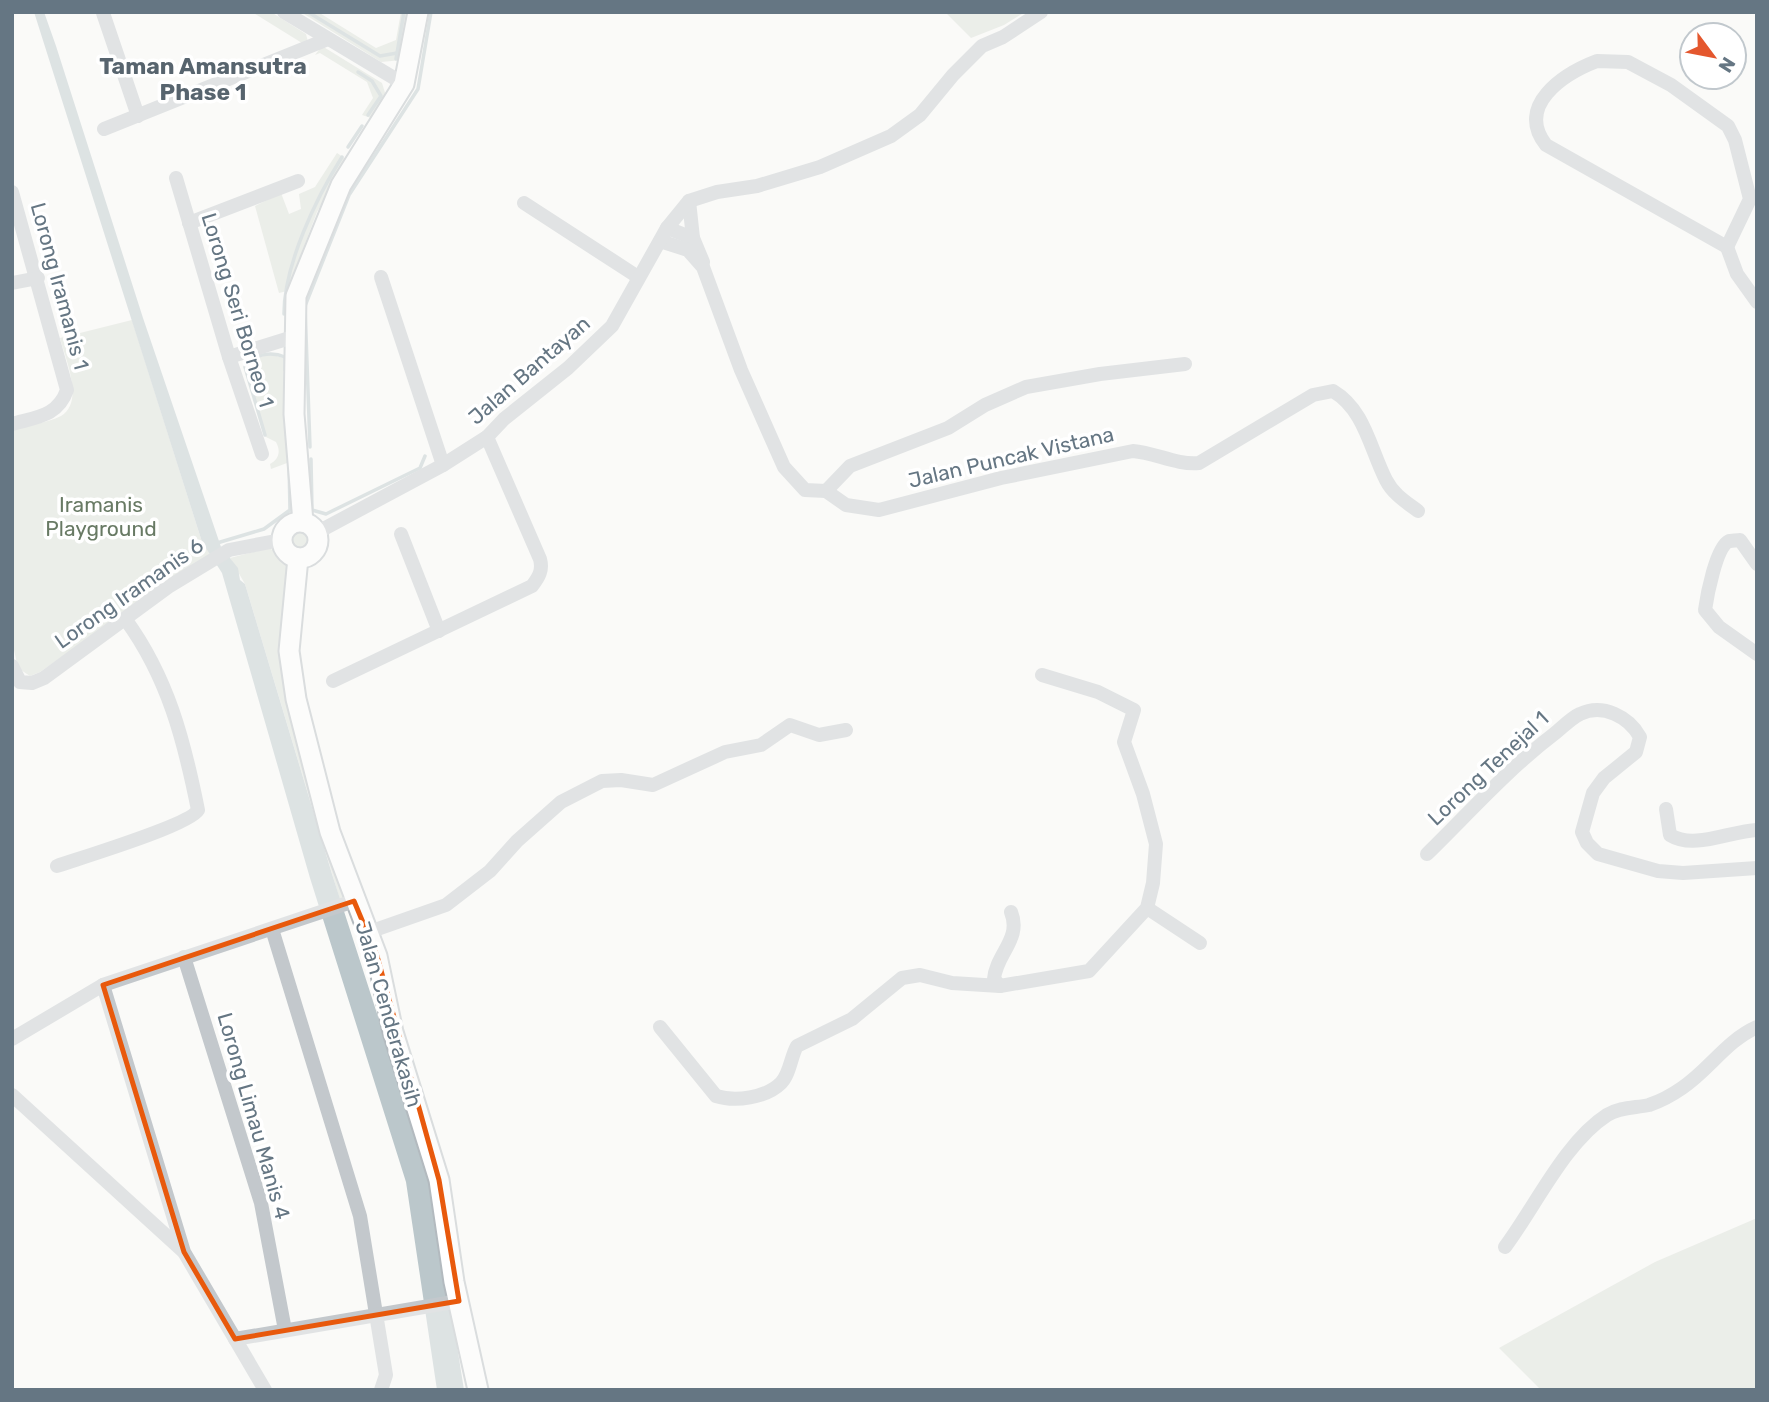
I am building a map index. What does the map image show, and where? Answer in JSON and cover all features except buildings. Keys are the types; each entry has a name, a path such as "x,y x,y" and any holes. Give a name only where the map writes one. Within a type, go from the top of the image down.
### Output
{"street":[{"path":"284,12 404,84"},
{"path":"309,528 287,527 281,540 285,551 298,558 313,552 317,544 309,528 294,414 293,337 296,296 326,215 341,185 404,84 418,12"},
{"path":"689,201 717,192 757,186 807,171 891,136 920,116 982,46 1003,37 1041,12"},
{"path":"103,13 138,116"},
{"path":"104,129 328,39"},
{"path":"1727,247 1753,198 1728,127 1671,85 1628,62 1597,61 1576,69 1537,107 1534,121 1537,133 1546,145 1727,247 1737,274 1757,302"},
{"name":"Lorong Seri Borneo 1","path":"176,178 229,357 262,454"},
{"path":"189,223 298,181"},
{"name":"Lorong Iramanis 1","path":"12,192 67,390 62,403 51,413 12,424"},
{"name":"Jalan Bantayan","path":"309,528 443,465 487,437 504,419 568,368 612,326 664,234 689,201"},
{"name":"Jalan Puncak Vistana","path":"689,201 693,238 703,256 703,267 741,370 784,467 804,490 826,491 846,505 879,510 1001,478 1133,451 1152,452 1182,464 1199,463 1313,395 1333,391 1348,401 1377,453 1386,480 1396,494 1418,511"},
{"path":"524,203 638,277"},
{"path":"664,234 693,238"},
{"path":"664,234 688,250 703,267"},
{"path":"381,277 443,465"},
{"path":"12,283 38,278"},
{"path":"229,357 293,337"},
{"path":"826,491 850,467 947,428 985,405 1026,387 1100,374 1185,364"},
{"path":"333,681 532,586 541,571 540,559 487,437"},
{"path":"401,534 439,631"},
{"name":"Lorong Iramanis 6","path":"12,666 20,682 32,683 126,620 167,587 229,550 281,540"},
{"path":"1757,564 1740,540 1729,541 1724,546 1709,585 1705,610 1719,627 1757,654"},
{"name":"Jalan Cenderakasih","path":"298,558 289,628 291,673 349,903 369,932 393,1032 439,1180 455,1301 478,1390"},
{"path":"57,866 160,831 194,816 198,810 181,736 159,672 126,620"},
{"path":"660,1027 716,1096 728,1100 764,1093 781,1082 797,1046 852,1019 902,978 920,975 952,983 1000,986 1089,971 1147,908 1156,844 1143,794 1124,741 1134,710 1098,692 1042,675"},
{"name":"Lorong Tenejal 1","path":"1427,854 1535,749 1581,713 1598,712 1618,714 1633,725 1640,737 1636,752 1604,778 1593,793 1582,832 1587,843 1598,854 1658,871 1683,873 1757,868"},
{"path":"369,932 446,905 491,871 517,841 562,802 602,781 621,780 653,785 725,752 761,745 790,725 819,735 846,730"},
{"path":"1666,809 1670,835 1678,840 1700,840 1757,830"},
{"path":"12,1040 103,985 349,903"},
{"path":"1147,908 1200,943"},
{"path":"1000,986 994,978 995,969 1015,929 1011,912"},
{"path":"272,929 360,1216 386,1375 381,1390"},
{"name":"Lorong Limau Manis 4","path":"184,957 261,1203 285,1330"},
{"path":"103,985 184,1252 265,1390"},
{"path":"1505,1247 1563,1163 1601,1120 1611,1113 1660,1101 1674,1094 1698,1077 1736,1037 1757,1027"},
{"path":"12,1095 184,1252"},
{"path":"235,1339 455,1301"}],"highlighted area":[{"path":"354,901 377,956 439,1180 459,1301 235,1339 184,1252 103,985"}],"green space":[{"path":"252,12 271,12 306,34 308,42 302,43"},
{"path":"301,12 318,12 376,48 396,40 401,12 413,12 402,60 381,62"},
{"path":"945,12 1025,12 1004,25 971,38"},
{"path":"322,46 382,83 386,96 374,119 362,115 373,98 367,82 320,53 315,55"},
{"path":"337,153 346,159 317,212 287,291 279,293 255,206 281,193 289,214 301,209 299,194 315,187"},
{"name":"Iramanis Playground","path":"132,320 202,542 210,554 40,672 30,676 18,668 12,641 12,429 61,416 68,409 73,390 60,338"},
{"path":"270,354 283,358 287,463 271,469 270,464 277,457 278,449 276,442 266,437 246,368 251,360"},
{"path":"300,527 309,531 313,540 309,549 300,553 291,549 287,540 291,531"},
{"path":"269,548 282,555 289,568 283,638 345,898 340,900 245,584 230,558"},
{"path":"1757,1218 1757,1390 1541,1390 1499,1348 1655,1262"}],"shaded area":[{"path":"34,12 44,12 56,46 143,318 221,547 238,568 240,580 245,584 332,874 431,1181 464,1390 437,1390 406,1182 310,878 222,573 202,542"}],"waterway":[{"path":"308,12 380,56 397,53"},
{"path":"396,59 404,12"},
{"path":"310,447 305,306 349,195 418,89 431,12"},
{"path":"358,72 372,81 381,96 368,115"},
{"path":"348,147 362,126"},
{"path":"284,314 289,275 303,232 342,157"},
{"path":"265,435 245,367 257,357 274,354 285,357 285,370"},
{"path":"311,459 312,510 326,514 420,468 425,456"},
{"path":"217,543 264,529 290,510 289,462"}],"district":[{"name":"Taman Amansutra Phase 1","path":"203,79"}]}
